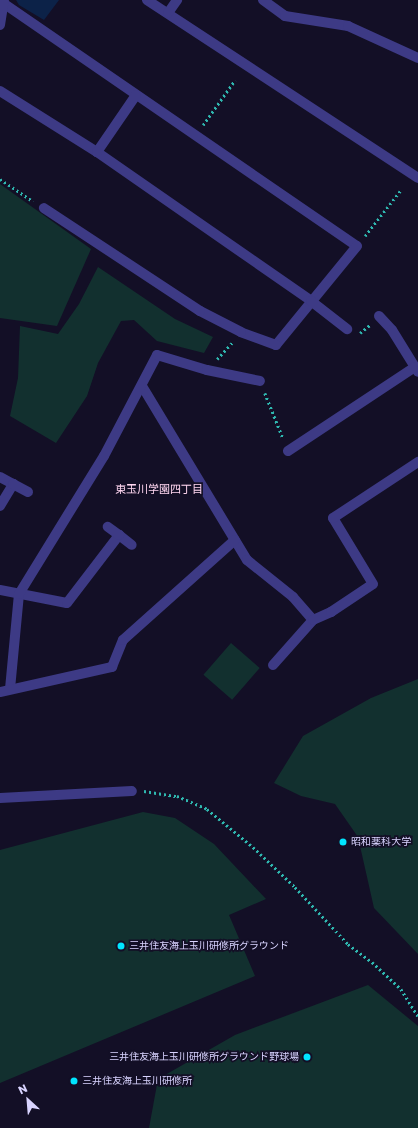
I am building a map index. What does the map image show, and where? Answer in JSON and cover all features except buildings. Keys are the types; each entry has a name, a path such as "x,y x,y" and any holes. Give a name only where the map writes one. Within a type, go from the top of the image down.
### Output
{"street":[{"path":"147,0 418,178"},
{"path":"168,13 177,0"},
{"path":"263,0 285,16 348,26 418,58"},
{"path":"0,25 3,1 136,95 357,246 276,345 241,332 200,311 44,208"},
{"path":"0,91 97,152 311,301 347,329"},
{"path":"97,152 136,95"},
{"path":"288,451 417,370 392,330 379,316"},
{"path":"235,540 122,640 112,666 5,691 19,594 104,456 157,355 207,370 260,381"},
{"path":"142,386 208,493 247,560 293,597 313,620"},
{"path":"272,665 313,620 331,612 373,584 333,518 418,462"},
{"path":"0,477 28,492"},
{"path":"0,506 13,484"},
{"path":"108,527 132,545"},
{"path":"0,590 67,603 119,536"},
{"path":"0,798 132,791"}],"path":[{"path":"196,136 235,80"},
{"path":"0,179 44,208"},
{"path":"357,246 400,191"},
{"path":"347,329 352,334 362,333 379,316"},
{"path":"207,370 237,337"},
{"path":"260,381 288,451"},
{"path":"132,791 177,796 207,809 253,847 296,887 348,944 372,962 401,989 418,1016"}],"green space":[{"path":"0,184 91,249 57,326 0,318"},
{"path":"98,267 175,319 213,337 204,353 157,341 134,320 121,321 98,363 87,396 56,443 10,416 18,378 20,326 58,334 79,304"},
{"path":"231,643 260,668 232,700 203,675"},
{"path":"418,679 418,954 374,908 358,837 335,804 301,796 274,783 303,736 371,698"},
{"name":"三井住友海上玉川研修所グラウンド","path":"143,812 175,818 214,844 266,899 229,915 255,976 0,1083 0,850"},
{"name":"三井住友海上玉川研修所グラウンド野球場","path":"368,985 418,1026 418,1128 149,1128 158,1079 235,1035"}],"water":[{"path":"16,0 59,0 44,20 19,5"}],"place":[{"name":"昭和薬科大学","path":"343,842"},
{"name":"三井住友海上玉川研修所グラウンド","path":"121,946"},
{"name":"三井住友海上玉川研修所グラウンド野球場","path":"307,1057"},
{"name":"三井住友海上玉川研修所","path":"74,1081"}],"district":[{"name":"東玉川学園四丁目","path":"159,489"}]}
